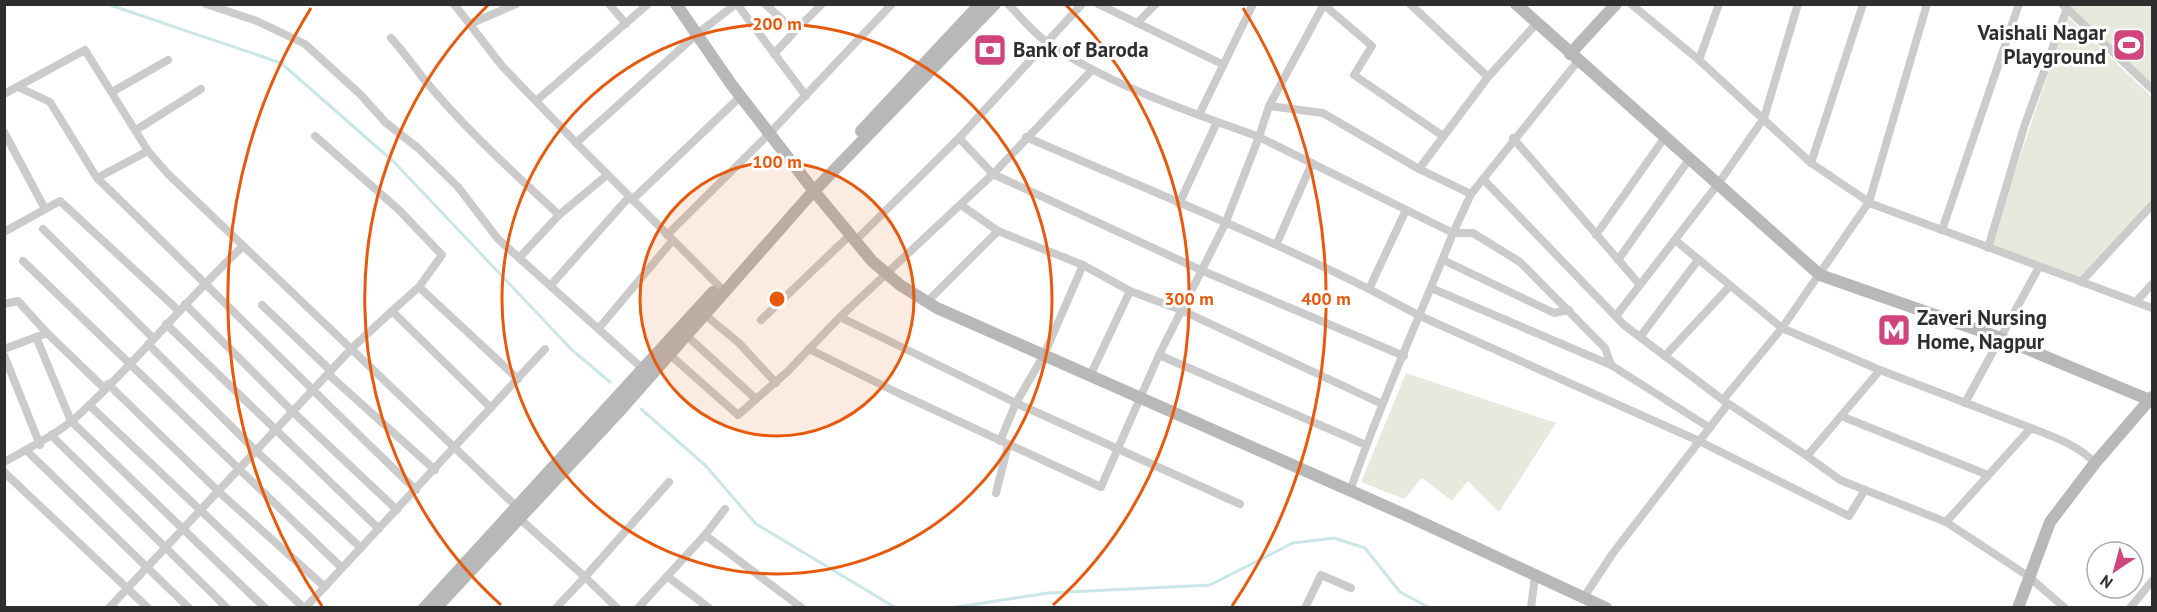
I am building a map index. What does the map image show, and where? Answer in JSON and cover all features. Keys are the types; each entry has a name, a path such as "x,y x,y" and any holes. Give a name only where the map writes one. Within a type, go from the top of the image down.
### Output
{"street":[{"path":"206,4 257,21 305,44 361,95 385,122 418,148 458,187 498,239 599,327 643,369"},
{"path":"454,4 502,66 607,175 722,288"},
{"path":"470,24 516,4"},
{"path":"609,4 626,24"},
{"path":"536,101 648,4"},
{"path":"676,4 741,96 853,238 888,275 927,302 1606,608"},
{"path":"576,143 697,34 737,4 806,96"},
{"path":"765,4 795,31"},
{"path":"774,54 822,4"},
{"path":"599,327 670,237 892,4"},
{"path":"624,398 643,369 722,288 980,4"},
{"path":"812,188 995,4"},
{"path":"1008,4 1046,42 1092,70 1198,115 1259,137 1453,234 1473,233 1520,262 1605,348 1611,365"},
{"path":"761,320 853,238 959,138 1082,4"},
{"path":"1098,4 1222,64"},
{"path":"1137,23 1156,4"},
{"path":"1198,115 1253,4"},
{"path":"1410,4 1488,77"},
{"path":"1515,4 1820,275 2001,338 2152,399 2095,463 2050,522 2018,608"},
{"path":"1350,491 1382,404 1471,194 1616,4"},
{"path":"1631,4 1699,60 1811,163 1869,202 2152,308"},
{"path":"1699,60 1719,4"},
{"path":"1616,316 1718,184 1764,118 1798,4"},
{"path":"1811,163 1863,4"},
{"path":"1584,597 1613,553 1710,428 1725,402 1782,328 1869,202 1927,4"},
{"path":"1942,230 2019,4"},
{"path":"810,349 1004,443 1101,487 1159,355 1225,224 1269,106 1323,5 1372,46 1354,75 1443,136"},
{"path":"1988,248 2024,127 2065,6 2152,89"},
{"path":"1419,169 1488,77 1537,23"},
{"path":"391,38 411,59 422,77 475,133 559,215"},
{"path":"4,94 85,50 148,151 168,174 455,448 617,608"},
{"path":"112,93 168,60"},
{"path":"669,354 738,415 776,382 840,316 888,275 993,174 1092,70"},
{"path":"18,87 50,102 97,178 205,282 312,391 416,490"},
{"path":"136,130 201,89"},
{"path":"551,285 631,198 741,96"},
{"path":"1269,106 1323,113 1419,169 1471,194"},
{"path":"1179,204 1217,122"},
{"path":"4,132 45,209"},
{"path":"109,608 351,349 419,287 442,255 398,209 315,136"},
{"path":"1026,137 1225,224 1277,243 1420,316 1699,441 1849,516 1865,490"},
{"path":"1596,235 1665,137"},
{"path":"959,138 993,174 1203,271 1404,356"},
{"path":"1513,138 1640,285"},
{"path":"97,178 148,151"},
{"path":"1618,260 1690,158"},
{"path":"1277,243 1312,163"},
{"path":"519,258 559,215 607,175"},
{"path":"1483,179 1616,316 1725,402 1840,480 1946,522 2028,576 2065,608"},
{"path":"4,232 60,201 182,307 397,510"},
{"path":"961,205 998,231 1083,265 1130,291 1181,310 1382,404"},
{"path":"2081,282 2152,205"},
{"path":"1369,289 1406,210"},
{"path":"43,229 256,451 361,548"},
{"path":"927,302 998,231"},
{"path":"1676,240 1729,287 1782,328 1880,370 2031,428 2086,454 2095,463"},
{"path":"5,460 40,445 89,405 151,342 205,282 243,246"},
{"path":"1443,260 1554,313 1569,310"},
{"path":"1640,337 1698,260"},
{"path":"23,261 342,568"},
{"path":"996,493 1004,443 1016,403 1044,355 1083,265"},
{"path":"1965,403 2039,267"},
{"path":"2136,302 2152,284"},
{"path":"419,287 518,378"},
{"path":"1665,356 1729,287"},
{"path":"436,608 624,398 669,354 704,314 722,288"},
{"path":"1431,288 1611,365 1710,428"},
{"path":"1090,376 1130,291"},
{"path":"4,304 18,302 47,333 324,587"},
{"path":"262,304 330,372 435,470"},
{"path":"392,311 491,408"},
{"path":"704,314 739,343 776,382"},
{"path":"840,316 1016,403 1118,447 1240,504"},
{"path":"166,324 379,529"},
{"path":"4,349 47,333"},
{"path":"686,334 756,399"},
{"path":"36,337 71,421 265,608"},
{"path":"89,405 304,608 435,470 545,349"},
{"path":"4,355 40,445"},
{"path":"1159,355 1366,445"},
{"path":"1807,456 1880,370"},
{"path":"1841,416 1988,475"},
{"path":"1946,522 2031,428"},
{"path":"51,435 227,608"},
{"path":"26,450 189,608"},
{"path":"4,472 148,608"},
{"path":"556,608 669,482"},
{"path":"638,608 705,535 725,508"},
{"path":"424,608 521,514"},
{"path":"705,535 802,608"},
{"path":"1305,608 1322,575 1351,588"},
{"path":"667,576 709,608"},
{"path":"1531,608 1535,576"},
{"path":"2130,608 2152,580"}],"shaded area":[{"name":"Vaishali Nagar Playground","path":"2058,5 2152,5 2152,86"},
{"path":"2067,16 2152,97 2152,201 2080,281 1990,247"},
{"path":"1406,373 1556,423 1499,512 1468,481 1452,501 1422,478 1404,499 1361,482"}],"waterway":[{"path":"107,4 281,63 395,163 572,350 610,382"},
{"path":"641,409 705,465 756,524 896,608"},
{"path":"951,608 1048,593 1210,585 1293,543 1334,538 1365,548 1400,592 1430,608"},
{"path":"1524,608 1539,608"}],"place":[{"name":"Vaishali Nagar Playground","path":"2129,45"},
{"name":"Bank of Baroda","path":"990,50"},
{"name":"Zaveri Nursing Home, Nagpur","path":"1894,330"}]}
